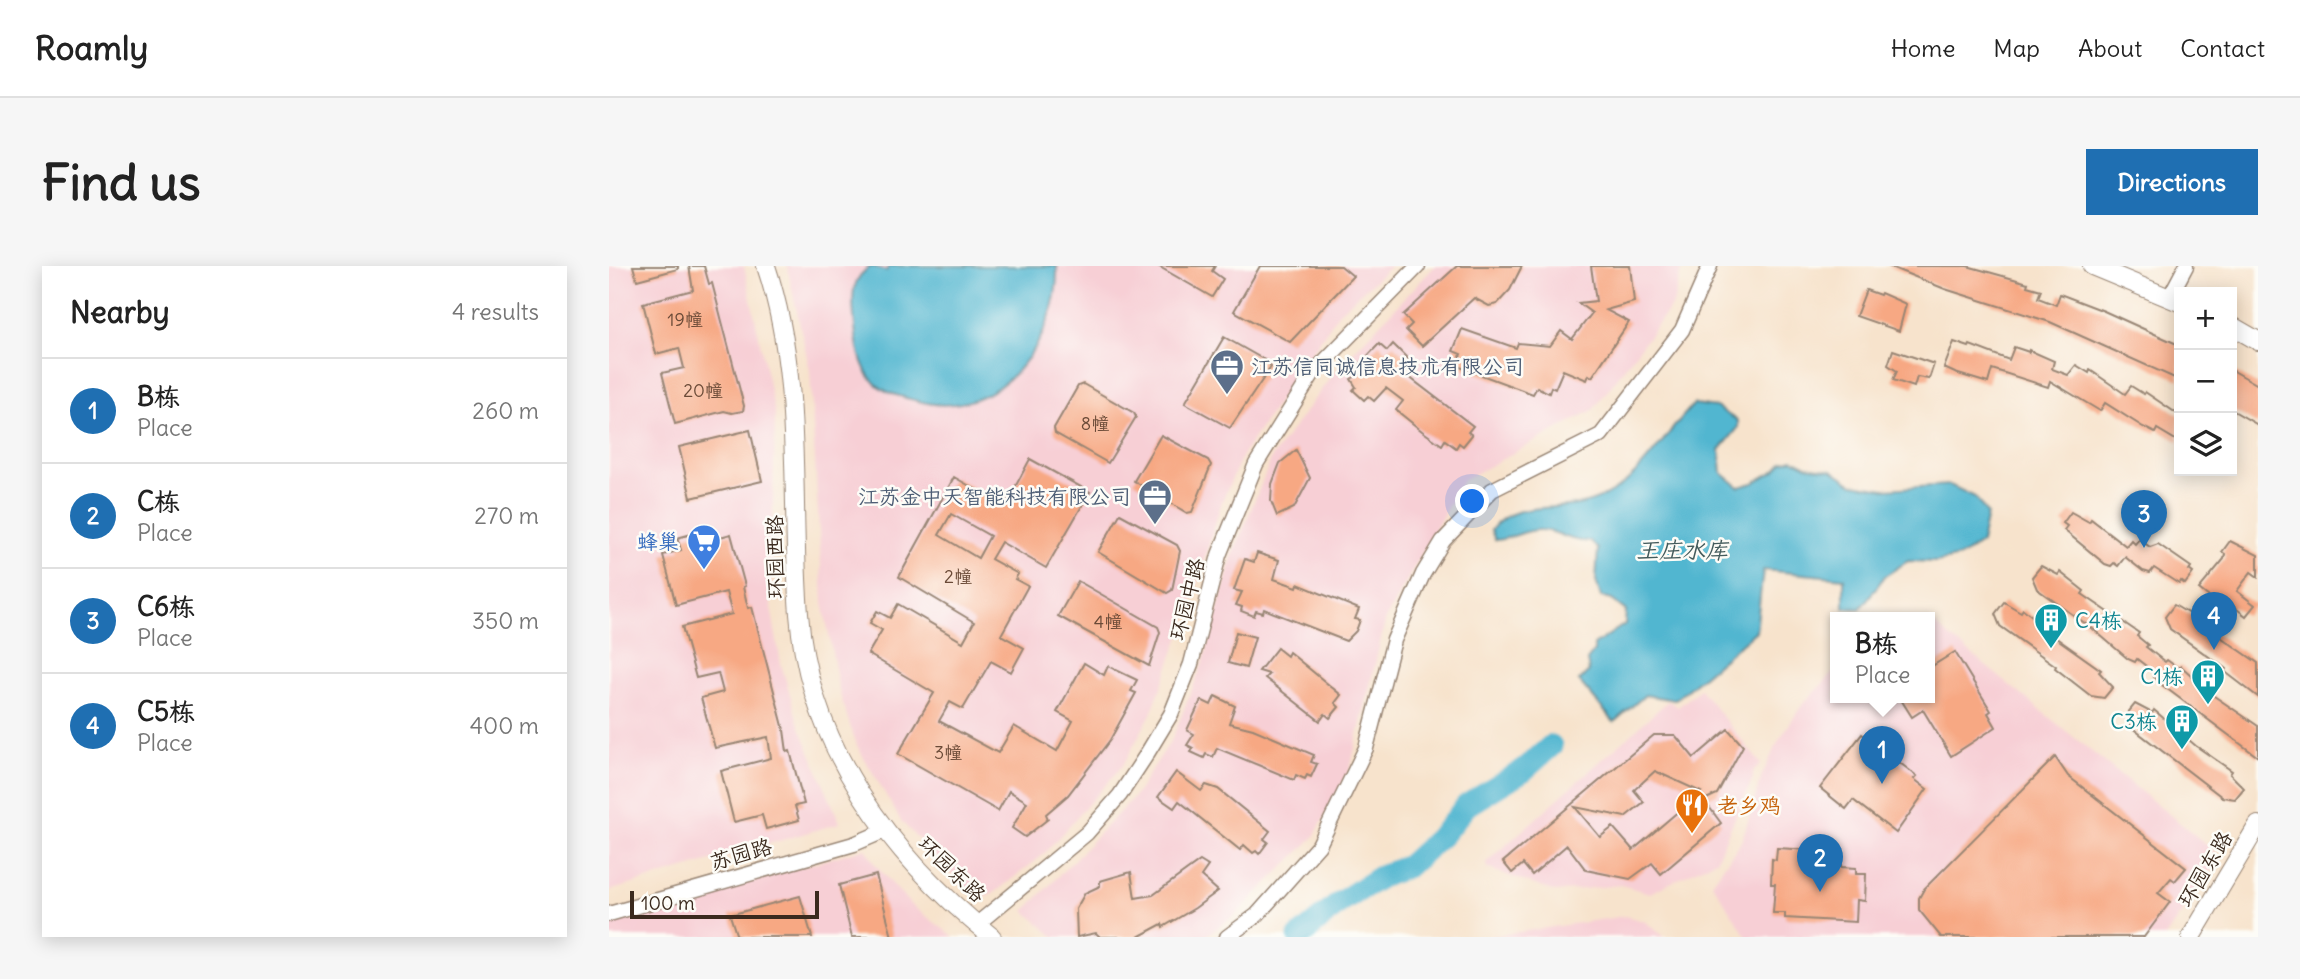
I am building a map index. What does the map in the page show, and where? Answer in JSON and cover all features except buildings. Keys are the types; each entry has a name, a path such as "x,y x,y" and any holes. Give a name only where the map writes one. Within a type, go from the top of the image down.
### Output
{"street":[{"name":"环园西路","path":"767,266 782,328 795,414 799,616 808,668 823,720 846,771 884,831"},
{"name":"环园中路","path":"977,925 1087,833 1120,795 1171,714 1191,664 1219,555 1256,464 1313,373 1417,266"},
{"path":"1227,937 1257,915 1319,845 1366,748 1394,640 1423,574 1443,541 1492,490 1601,435 1682,330 1710,266"},
{"path":"2092,266 2174,300"},
{"path":"2179,287 2186,266"},
{"path":"2237,329 2258,341"},
{"name":"环园东路","path":"2191,937 2258,825"},
{"name":"苏园路","path":"609,914 854,844 884,831"},
{"name":"环园东路","path":"884,831 928,881 992,937"}],"shaded area":[{"path":"609,266 744,266 775,414 771,607 781,664 799,725 840,823 609,891"},
{"path":"787,266 1391,266 1339,312 1243,454 1222,501 1185,623 1151,714 1123,765 1043,855 993,894 981,898 967,890 901,821 856,744 839,691 823,602 810,371"},
{"path":"1435,266 1682,266 1673,304 1593,410 1462,481 1386,618 1350,769 1314,837 1234,916 1204,937 1055,937 1025,911 1134,797 1172,739 1204,660 1232,557 1272,457 1335,371"},
{"path":"1935,625 2217,853 2218,860 2165,937 1747,937 1712,883 1742,840 1762,775 1779,740 1802,705 1830,676 1830,703 1935,703"},
{"path":"1700,689 1761,764 1753,771 1753,778 1716,860 1650,893 1621,885 1555,892 1487,868 1486,863 1668,701 1678,707"},
{"path":"866,848 874,863 910,904 954,937 609,937 609,923"},
{"path":"1625,916 1644,921 1665,937 1486,937"}],"water":[{"path":"872,266 886,271 889,266 1057,266 1055,294 1048,321 1035,347 1019,370 998,387 974,400 947,405 918,401 878,386 861,360 853,295 860,276"},
{"name":"王庄水库","path":"1694,404 1716,407 1738,421 1738,428 1720,450 1722,473 1739,487 1753,483 1776,470 1783,462 1793,459 1807,466 1832,470 1853,484 1885,489 1950,485 1975,497 1987,514 1981,543 1960,557 1936,562 1908,561 1885,576 1860,609 1844,608 1844,578 1763,570 1756,631 1675,700 1645,695 1614,722 1579,681 1589,672 1587,660 1594,651 1594,645 1625,624 1626,611 1612,600 1601,597 1596,581 1598,549 1590,541 1540,530 1495,540 1491,530 1500,521 1521,511 1582,504 1617,489 1645,463"}],"waterway":[{"path":"1299,937 1341,902 1380,877 1408,866 1443,834 1467,805 1524,770 1551,746"}],"place":[{"name":"江苏信同诚信息技术有限公司","path":"1227,396"},
{"name":"江苏金中天智能科技有限公司","path":"1155,526"},
{"name":"C6栋","path":"2144,548"},
{"name":"蜂巢","path":"704,571"},
{"name":"C4栋","path":"2051,650"},
{"name":"C5栋","path":"2214,650"},
{"name":"C1栋","path":"2208,706"},
{"name":"C3栋","path":"2182,751"},
{"name":"B栋","path":"1882,784"},
{"name":"老乡鸡","path":"1692,835"},
{"name":"C栋","path":"1820,892"}]}
